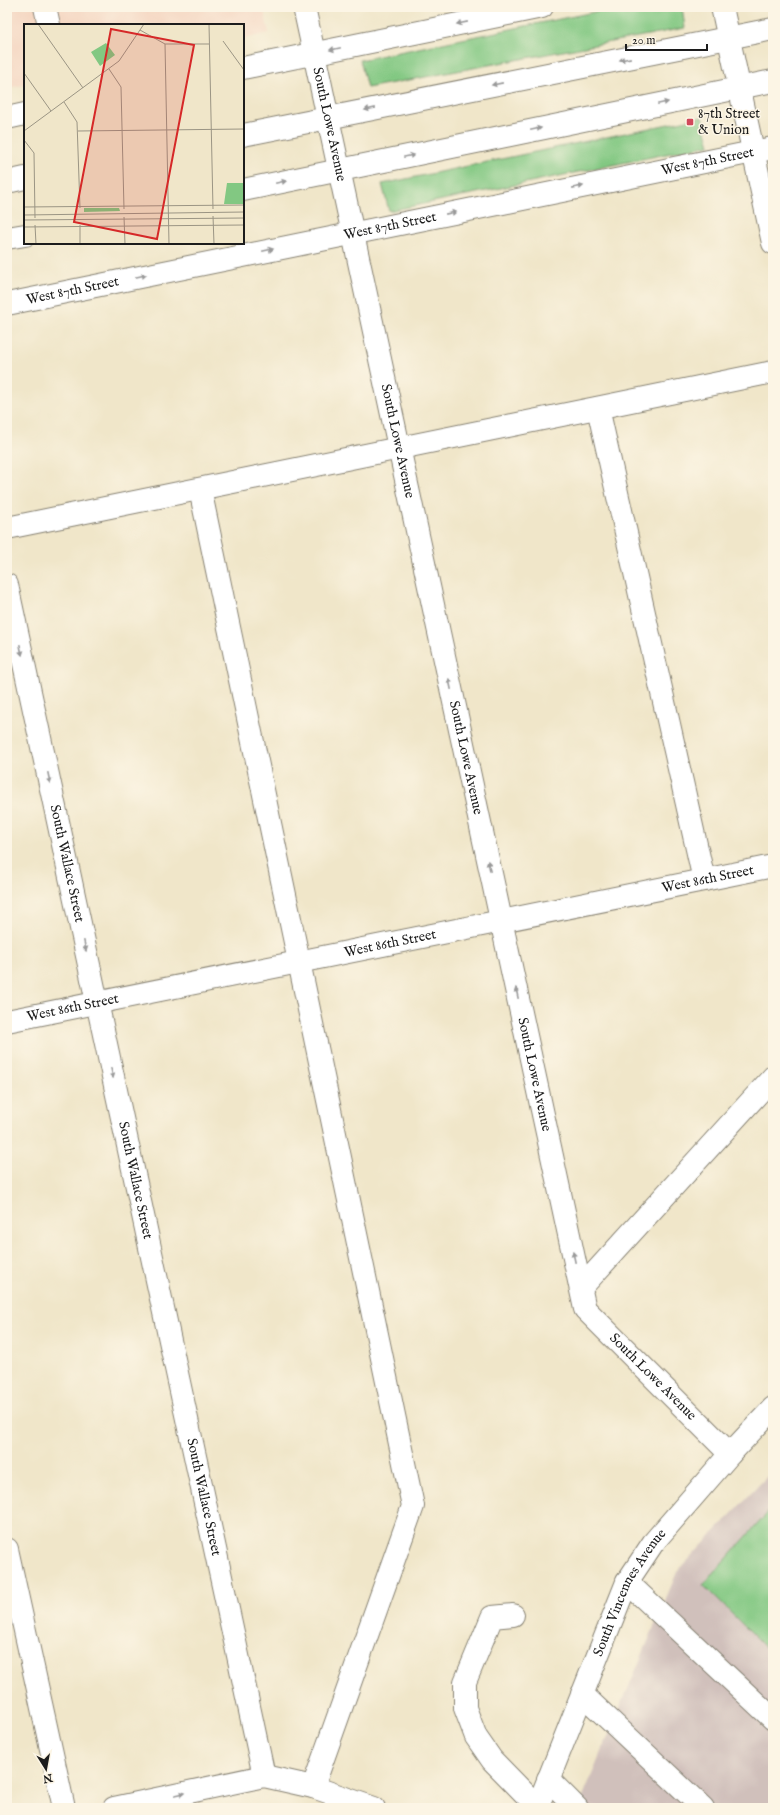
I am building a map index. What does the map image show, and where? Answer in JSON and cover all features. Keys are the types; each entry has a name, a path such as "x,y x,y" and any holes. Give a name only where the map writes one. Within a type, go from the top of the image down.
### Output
{"street":[{"path":"45,7 49,24"},
{"name":"South Lowe Avenue","path":"304,7 585,1309 730,1454"},
{"path":"244,68 542,7"},
{"path":"722,7 739,88 763,150 773,243"},
{"path":"244,135 773,29"},
{"path":"244,190 773,81"},
{"path":"7,118 24,114"},
{"name":"West 87th Street","path":"7,304 353,232 763,150"},
{"path":"7,182 24,178"},
{"path":"7,238 24,234"},
{"path":"7,528 773,372"},
{"path":"598,408 704,880"},
{"path":"200,489 413,1506 313,1787"},
{"name":"South Wallace Street","path":"7,585 264,1776"},
{"name":"West 86th Street","path":"7,1021 773,866"},
{"path":"581,1288 773,1077"},
{"name":"South Vincennes Avenue","path":"537,1807 627,1582 654,1543 730,1454 773,1408"},
{"path":"7,1549 64,1808"},
{"path":"627,1582 773,1719"},
{"path":"513,1615 492,1617 465,1682 465,1708 476,1737 492,1760 537,1807"},
{"path":"582,1694 703,1808"},
{"path":"114,1808 264,1776 313,1787 374,1808"},
{"path":"548,1779 577,1808"}],"shaded area":[{"path":"7,7 263,7 269,33 244,39 244,24 24,24 24,85 7,88"},
{"path":"773,1470 773,1808 578,1808 677,1572"}],"green space":[{"path":"618,7 682,7 685,28 367,88 360,60"},
{"path":"702,117 710,145 389,211 382,184"},
{"path":"773,1507 773,1655 703,1585"}],"place":[{"name":"87th Street & Union","path":"690,122"}]}
